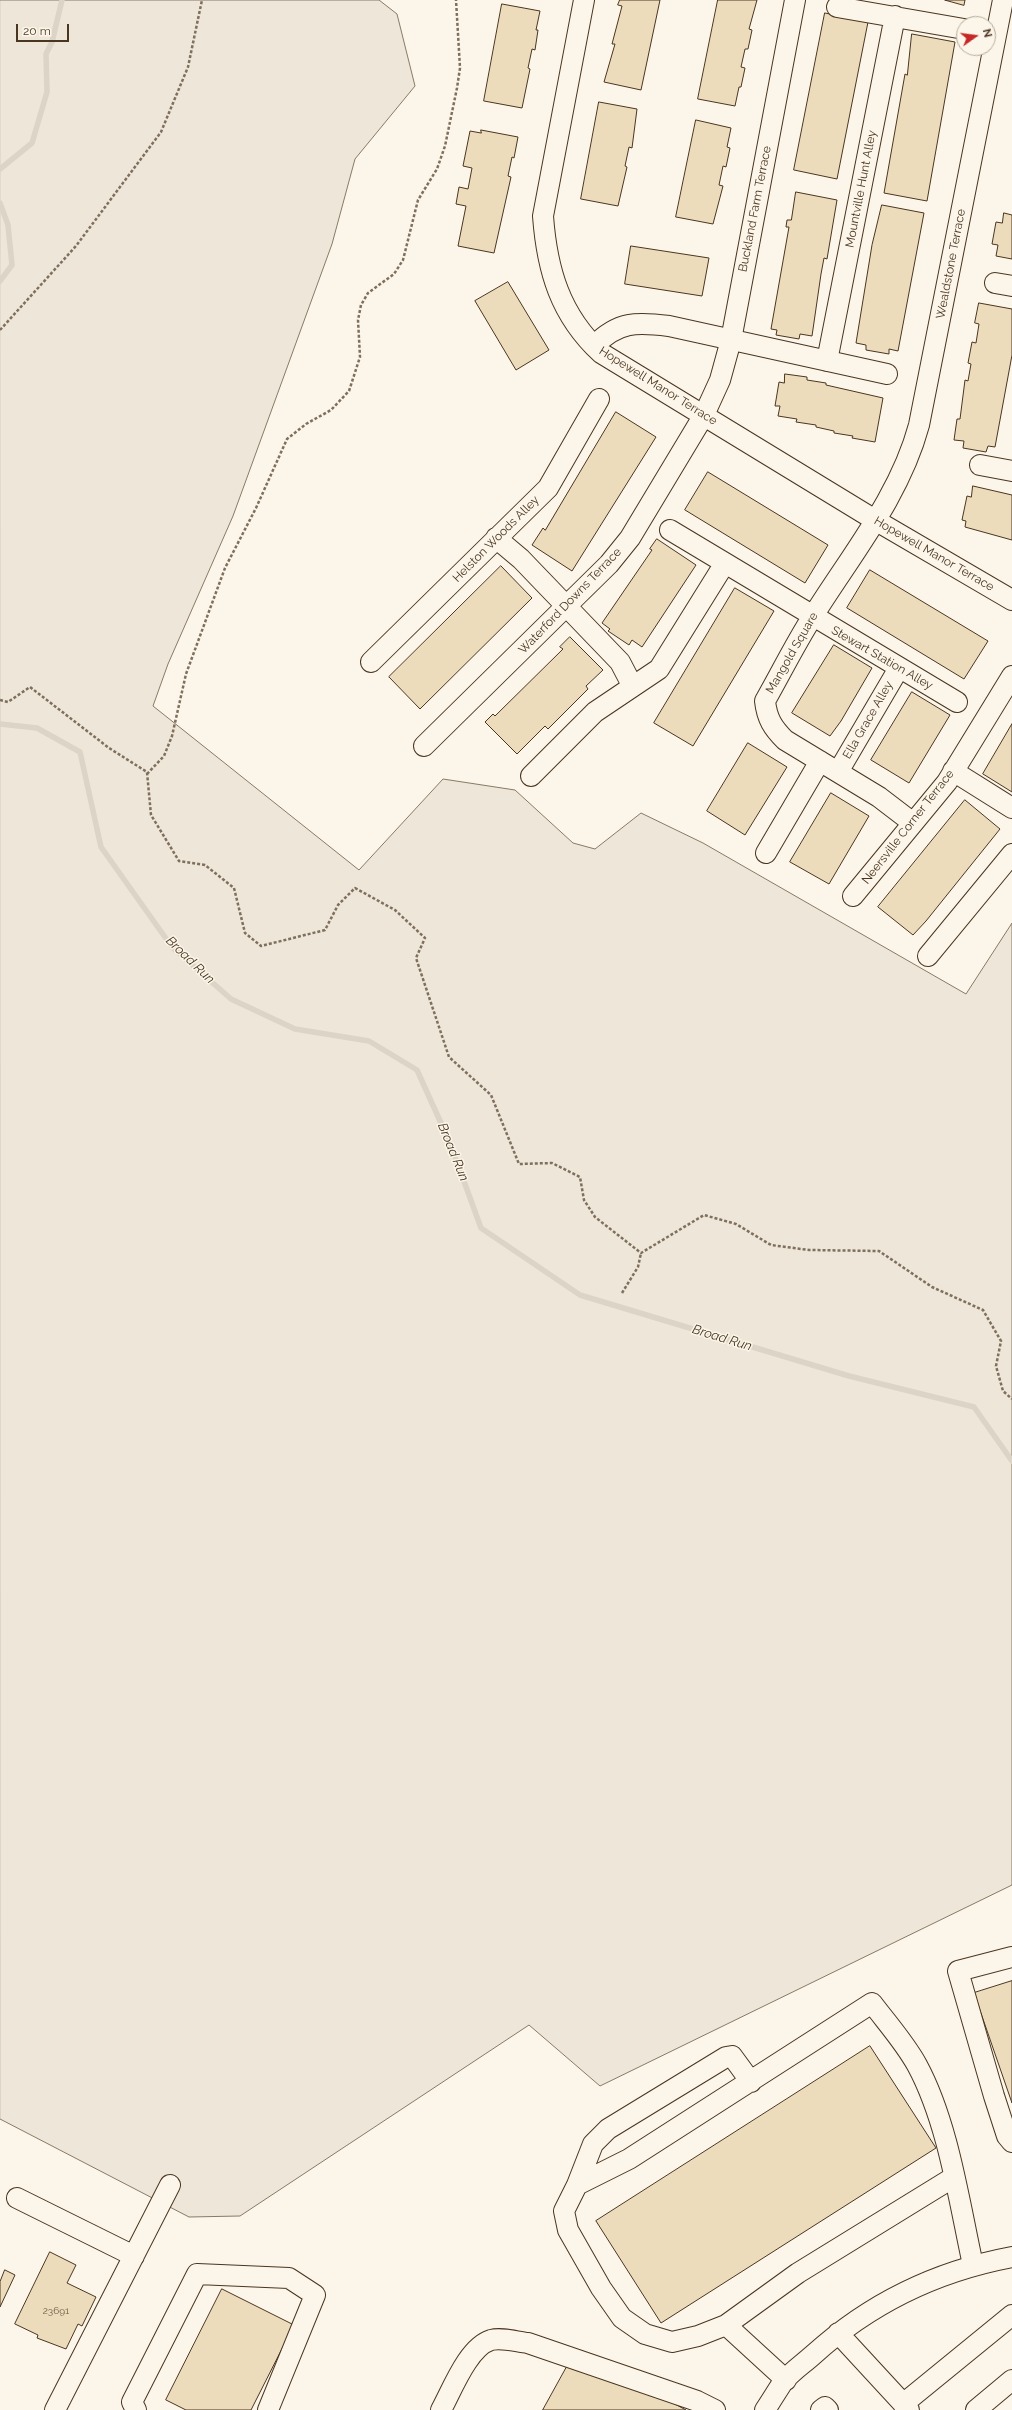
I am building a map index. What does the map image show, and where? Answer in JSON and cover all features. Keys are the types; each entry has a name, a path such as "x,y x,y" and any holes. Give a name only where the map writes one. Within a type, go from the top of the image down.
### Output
{"street":[{"name":"Hopewell Manor Terrace","path":"584,0 543,216 545,241 554,284 563,304 594,346 601,353 875,520 1012,600"},
{"name":"Buckland Farm Terrace","path":"704,415 720,380 731,340 795,0"},
{"name":"Wealdstone Terrace","path":"875,520 911,454 919,425 999,35 1003,0"},
{"path":"837,7 956,27"},
{"name":"Mountville Hunt Alley","path":"827,361 895,16"},
{"path":"594,346 617,328 641,323 731,340 887,374"},
{"name":"Helston Woods Alley","path":"371,662 548,488 599,399"},
{"name":"Waterford Downs Terrace","path":"424,746 609,564 630,538 704,415"},
{"path":"980,466 1012,471"},
{"name":"Mangold Square","path":"875,520 812,617 765,701 767,716 774,728 785,740 879,796 913,823"},
{"name":"Stewart Station Alley","path":"670,530 812,617 957,702"},
{"path":"496,538 521,559 620,662 632,685"},
{"path":"530,776 595,712 632,685 644,680 659,669 725,563"},
{"name":"Ella Grace Alley","path":"838,772 899,668"},
{"name":"Neersville Corner Terrace","path":"853,896 953,772 1012,676"},
{"path":"766,853 820,761"},
{"path":"953,772 1012,808"},
{"path":"928,956 1012,854"},
{"path":"1012,1956 958,1971 994,2096 1007,2136 1012,2142"},
{"path":"577,2185 629,2159 872,2003 917,2065 936,2108 954,2177 973,2265"},
{"path":"751,2082 738,2061 732,2056 726,2057 608,2129 593,2144 577,2185 564,2211 568,2230 601,2288 622,2318 645,2334 672,2342 698,2336 726,2325 798,2273 954,2177"},
{"path":"55,2410 170,2185"},
{"path":"17,2198 134,2256"},
{"path":"765,2410 786,2380 838,2333 890,2300 932,2279 973,2265 1012,2257"},
{"path":"136,2410 132,2402 197,2274 289,2278 315,2295 268,2410"},
{"path":"838,2333 906,2407 1012,2315"},
{"path":"726,2325 786,2380"},
{"path":"441,2410 471,2355 481,2345 491,2340 502,2339 528,2344 697,2401 715,2410"},
{"path":"976,2410 1012,2380"},
{"path":"821,2410 825,2407 828,2410"}],"path":[{"path":"0,330 9,322 76,246 161,132 188,67 202,0"},
{"path":"147,775 164,756 172,736 186,674 225,568 256,508 287,440 306,424 331,410 349,391 360,357 358,320 361,306 368,293 394,274 403,260 418,200 437,170 445,146 458,88 460,68 456,0"},
{"path":"0,700 8,702 30,687 110,748 147,772 150,815 179,861 205,865 234,888 245,933 261,946 326,930 338,905 355,888 395,910 425,938 416,958 449,1056 491,1095 519,1164 552,1163 580,1177 584,1200 595,1217 641,1253"},
{"path":"622,1292 638,1267 641,1253 704,1215 736,1224 771,1245 810,1250 879,1251 932,1288 983,1310 1001,1341 996,1366 1003,1390 1012,1399"}],"shaded area":[{"path":"0,0 379,0 397,14 415,86 355,159 332,244 233,516 168,664 153,706 359,870 443,779 515,790 573,843 595,849 641,813 703,843 966,994 1012,923 1012,1885 600,2086 529,2025 240,2216 189,2217 0,2119"}],"building":[{"path":"620,0 660,0 641,90 604,82 615,44 612,44 622,6 618,5"},
{"path":"718,0 757,0 749,29 752,30 748,49 745,49 741,67 745,68 735,106 698,99"},
{"path":"945,0 965,0 964,5"},
{"path":"502,4 540,11 536,30 538,30 535,50 532,49 528,68 530,69 522,108 484,101"},
{"path":"825,13 868,22 837,179 794,170"},
{"path":"912,34 955,42 927,201 884,193 905,74 907,75"},
{"path":"599,102 637,109 632,148 629,147 625,166 627,167 618,206 581,199"},
{"path":"696,120 731,128 727,147 730,148 726,167 723,166 719,185 723,186 713,224 676,217"},
{"path":"481,130 518,137 514,158 512,157 508,176 511,177 494,253 458,246 466,206 456,204 459,187 468,189 472,168 463,166 470,131 481,133"},
{"path":"796,192 837,200 827,259 824,258 821,274 812,336 800,334 799,339 776,335 777,330 771,329 789,227 786,227 787,220 791,220"},
{"path":"882,205 924,213 898,351 889,349 889,354 866,350 866,345 856,343 872,245"},
{"path":"1004,213 1012,215 1012,259 996,256 998,245 992,244 996,222 1002,223"},
{"path":"631,246 709,258 702,296 625,284"},
{"path":"508,282 549,350 516,370 475,301"},
{"path":"979,303 1012,309 1012,355 995,447 988,446 986,452 963,448 964,441 954,440 957,419 960,419 965,380 968,381 971,364 968,363 972,342 976,343 979,324 975,323"},
{"path":"785,374 807,377 807,380 826,383 826,385 883,398 875,442 852,438 853,436 834,433 834,431 816,427 816,425 796,422 797,419 778,416 780,406 775,406 779,382 784,383"},
{"path":"616,412 656,437 572,571 532,545 543,528 545,530"},
{"path":"708,472 828,545 805,583 685,510"},
{"path":"973,486 1012,495 1012,540 965,527 966,521 962,520 967,496 971,497"},
{"path":"657,539 696,565 642,647 632,640 629,645 608,631 610,629 602,623 652,550 650,549"},
{"path":"501,566 532,598 420,709 389,677"},
{"path":"870,570 988,641 964,679 847,608"},
{"path":"735,588 774,611 693,746 654,723"},
{"path":"570,637 603,670 586,686 588,689 548,729 545,726 517,754 485,722 493,714 495,716 563,649 560,647"},
{"path":"834,645 872,668 841,721 830,736 792,713"},
{"path":"912,692 950,715 909,783 871,760"},
{"path":"1012,724 1012,792 983,774"},
{"path":"748,743 787,767 745,835 707,811"},
{"path":"831,793 869,816 829,884 790,862"},
{"path":"965,800 1000,829 913,935 878,907"},
{"path":"1012,1981 1012,2103 974,1993"},
{"path":"870,2046 936,2148 661,2323 596,2221"},
{"path":"50,2252 76,2265 67,2283 96,2297 82,2326 78,2324 66,2349 37,2338 38,2335 15,2324"},
{"path":"5,2270 15,2275 0,2307 0,2282"},
{"path":"222,2289 294,2325 251,2410 186,2410 166,2400"},
{"path":"569,2363 645,2388 686,2410 543,2410"}],"waterway":[{"path":"0,169 32,143 47,92 46,54 52,42 62,0"},
{"path":"0,203 8,225 12,265 0,281"},
{"name":"Broad Run","path":"0,724 37,728 80,752 101,847 172,947 231,999 295,1029 369,1041 417,1070 450,1143 481,1228 580,1295 849,1376 974,1407 1012,1461"}]}
